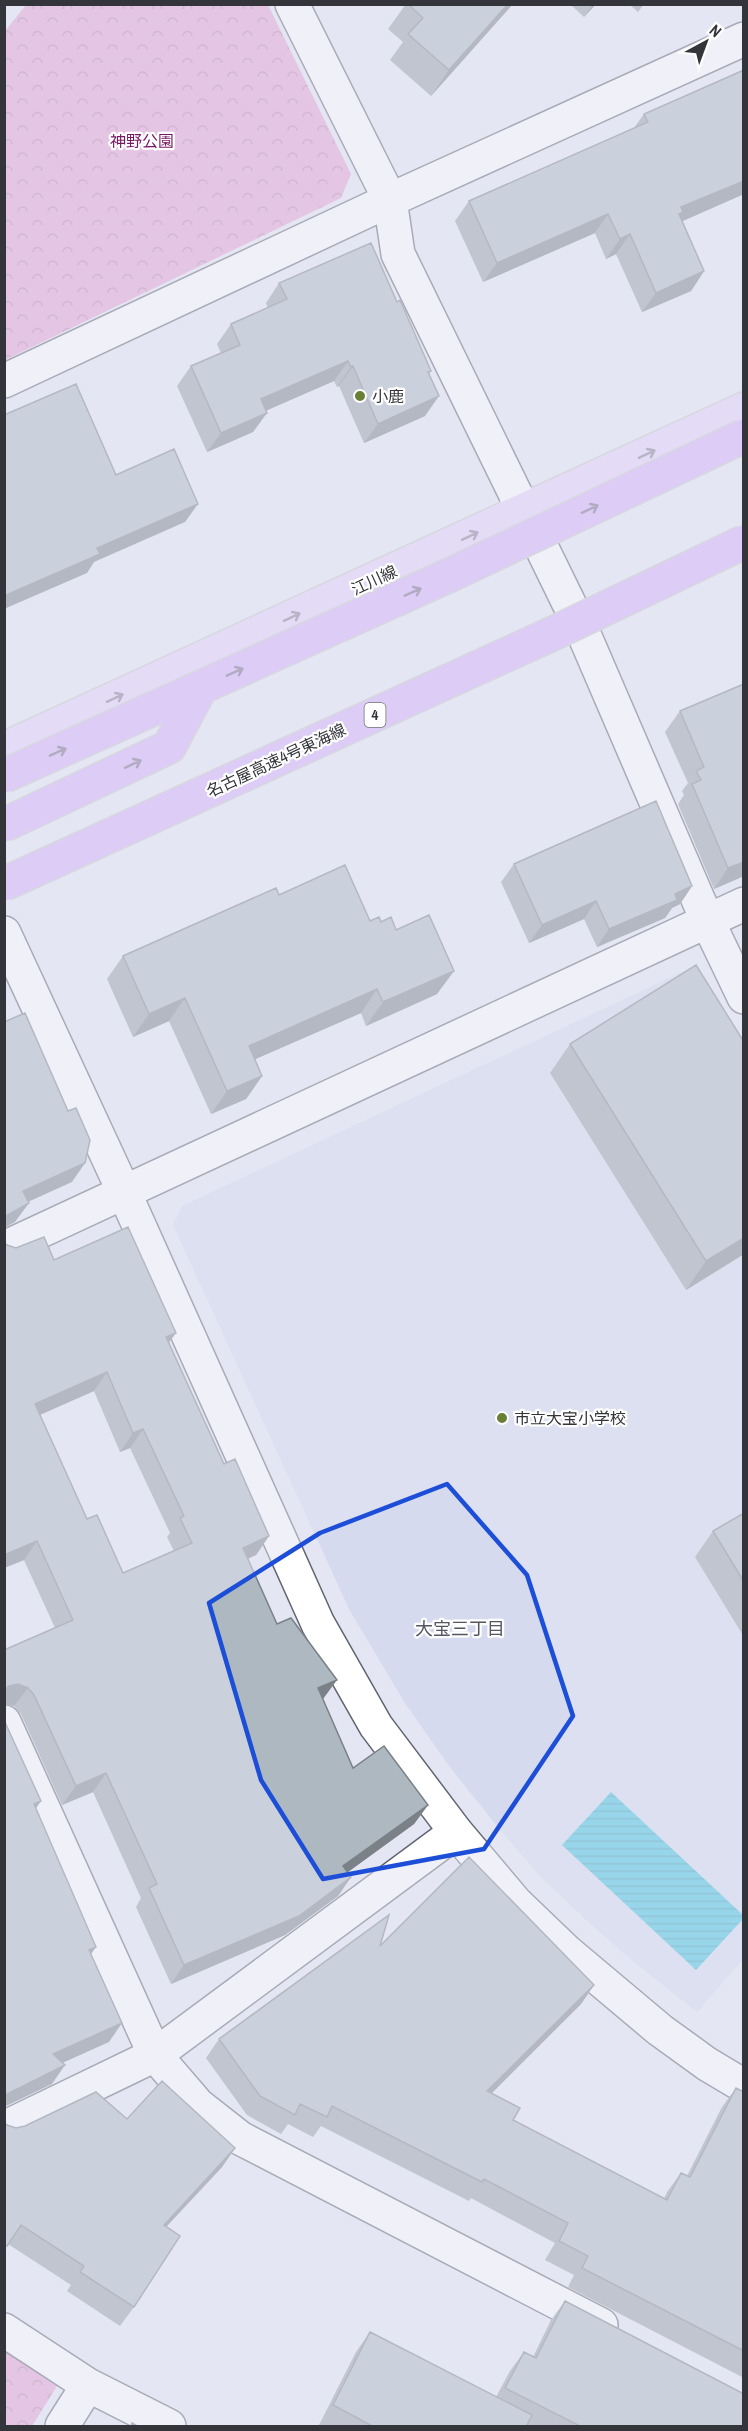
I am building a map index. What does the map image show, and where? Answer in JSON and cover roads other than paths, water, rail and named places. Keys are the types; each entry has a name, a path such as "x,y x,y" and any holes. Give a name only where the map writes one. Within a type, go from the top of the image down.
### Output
{"highway":[{"path":"4,776 450,575 744,436"},
{"name":"名古屋高速4号東海線","path":"4,884 554,633 744,542"},
{"path":"4,825 169,747 201,687"}],"main road":[{"name":"江川線","path":"4,749 744,409"},
{"path":"4,894 744,557"}],"street":[{"path":"292,4 390,200 398,254 583,632 707,921 744,997"},
{"path":"4,381 390,200 744,39"},
{"path":"4,1248 744,904"},
{"path":"4,933 124,1192 318,1624 376,1726 456,1832 516,1902 566,1951 660,2030 707,2064 744,2086"},
{"path":"4,1722 155,2055 198,2105 240,2138 628,2339"},
{"path":"4,2128 155,2055 456,1832"},
{"path":"4,2330 88,2385 169,2427"},
{"path":"62,2427 88,2385"}],"water":[{"path":"611,1792 743,1915 743,1919 696,1970 562,1845"}],"place":[{"name":"小鹿","path":"360,396"},
{"name":"市立大宝小学校","path":"502,1418"}],"district":[{"name":"大宝三丁目","path":"460,1629"}],"park label":[{"name":"神野公園","path":"142,141"}]}
